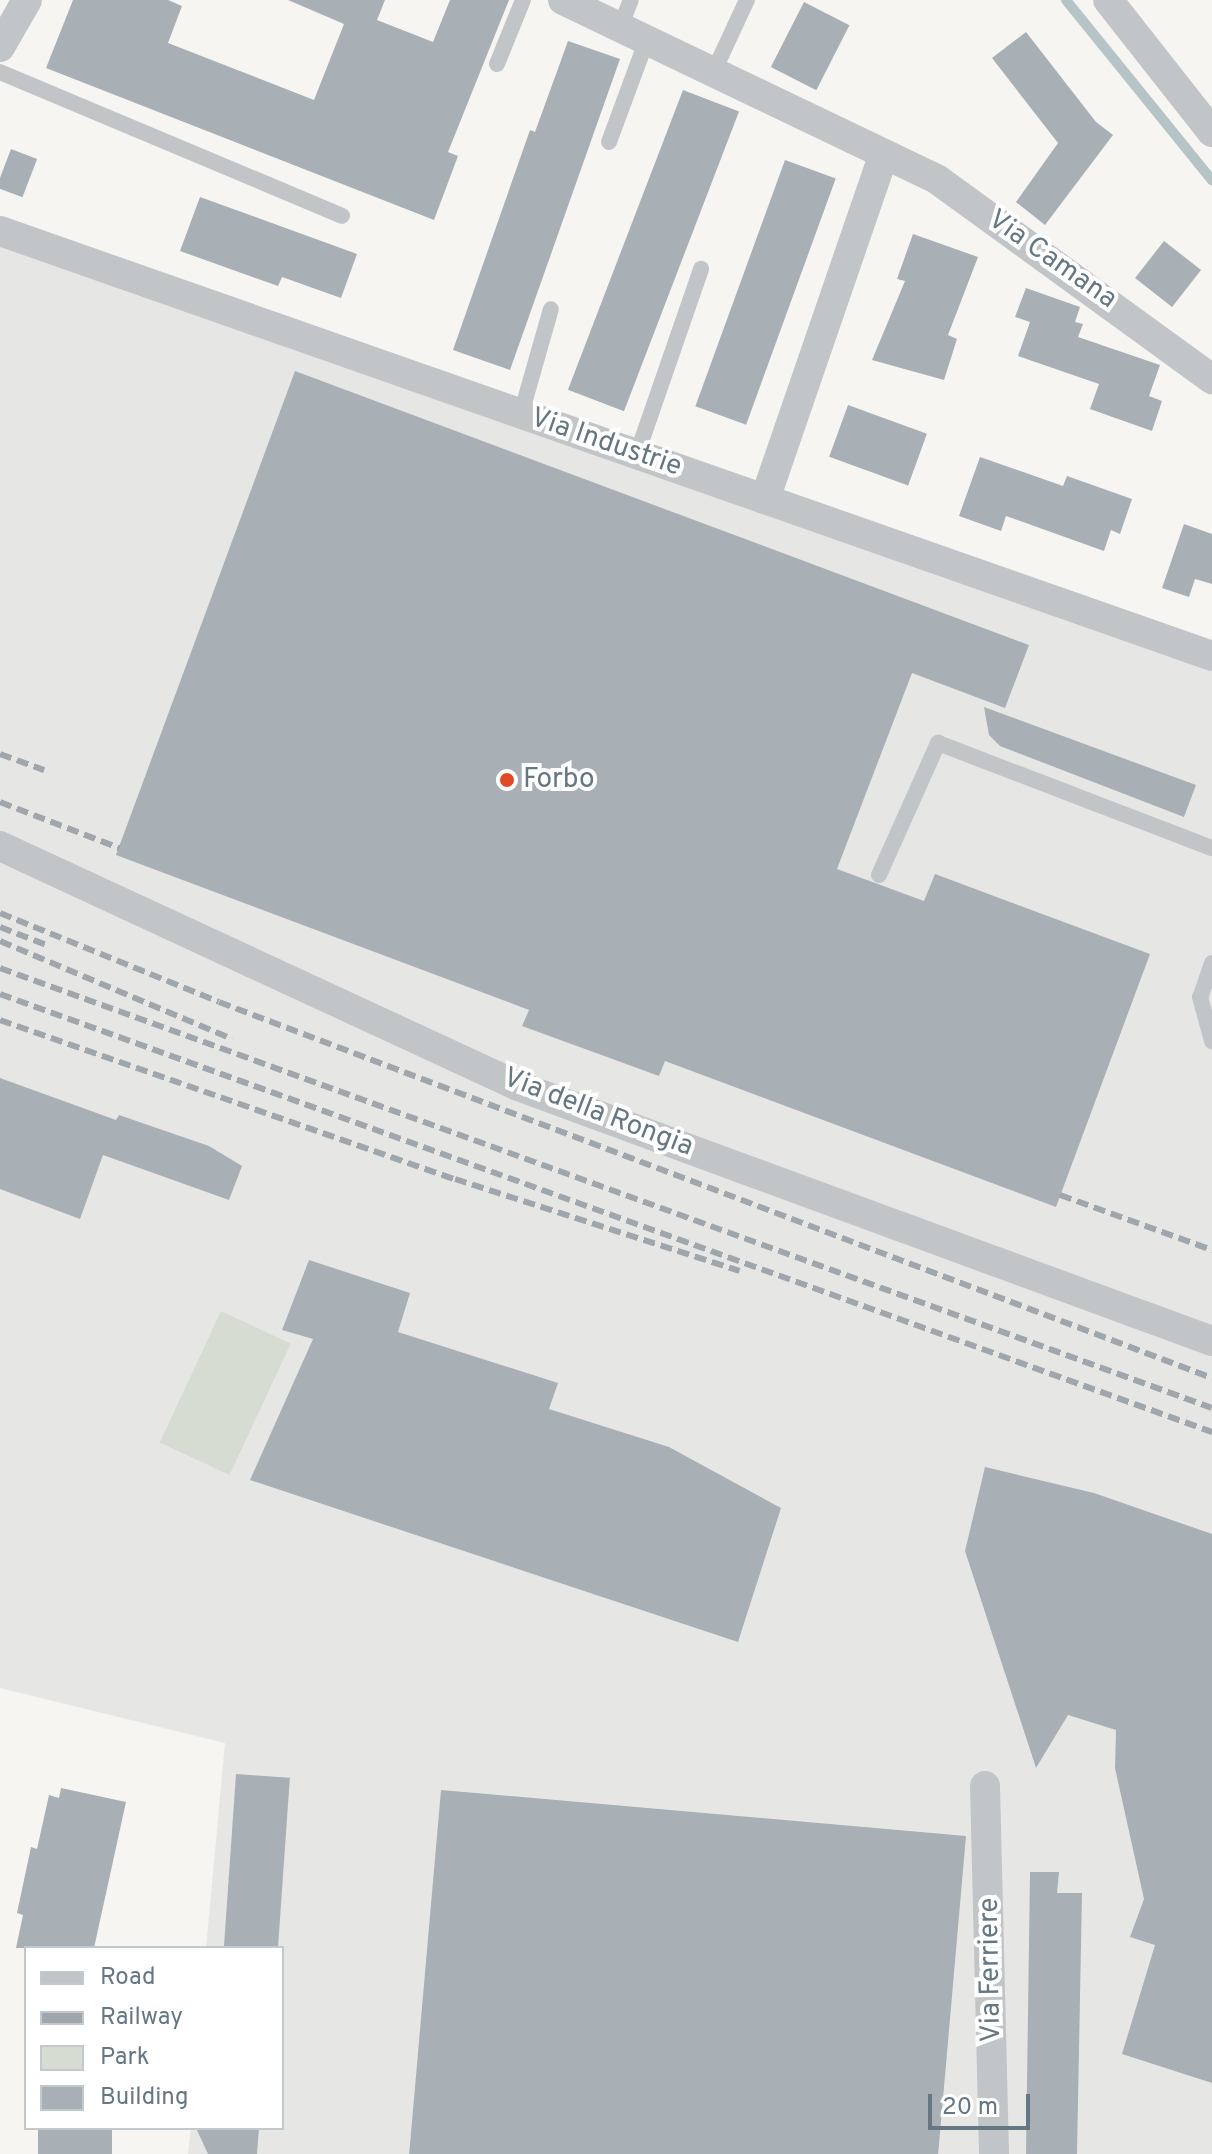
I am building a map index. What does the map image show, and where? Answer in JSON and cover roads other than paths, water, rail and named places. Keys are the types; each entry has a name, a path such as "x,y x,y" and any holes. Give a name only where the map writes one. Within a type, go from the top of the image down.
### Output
{"street":[{"path":"0,47 27,0"},
{"name":"Via Camana","path":"563,0 633,22 714,71 883,156 938,180 988,213 1212,379"},
{"path":"1108,0 1212,132"},
{"path":"765,499 883,156"},
{"name":"Via Industrie","path":"0,231 1212,656"},
{"name":"Via della Rongia","path":"0,846 518,1086 1212,1341"},
{"name":"Via Ferriere","path":"985,1786 994,2154"}],"lane":[{"path":"497,64 523,0"},
{"path":"714,71 747,0"},
{"path":"609,142 633,22"},
{"path":"0,72 342,216"},
{"path":"637,454 701,269"},
{"path":"521,414 551,309"},
{"path":"879,875 938,743 1212,848"},
{"path":"1212,963 1200,997 1212,1041"}],"waterway":[{"path":"1066,0 1212,180"}],"railway":[{"path":"0,754 44,770"},
{"path":"0,802 119,848"},
{"path":"0,913 219,1002 1212,1378"},
{"path":"0,927 49,946"},
{"path":"0,941 232,1039"},
{"path":"0,968 1212,1408"},
{"path":"0,994 1212,1432"},
{"path":"0,1020 455,1179 739,1271"},
{"path":"1060,1195 1212,1250"}],"place":[{"name":"Forbo","path":"507,780"}]}
